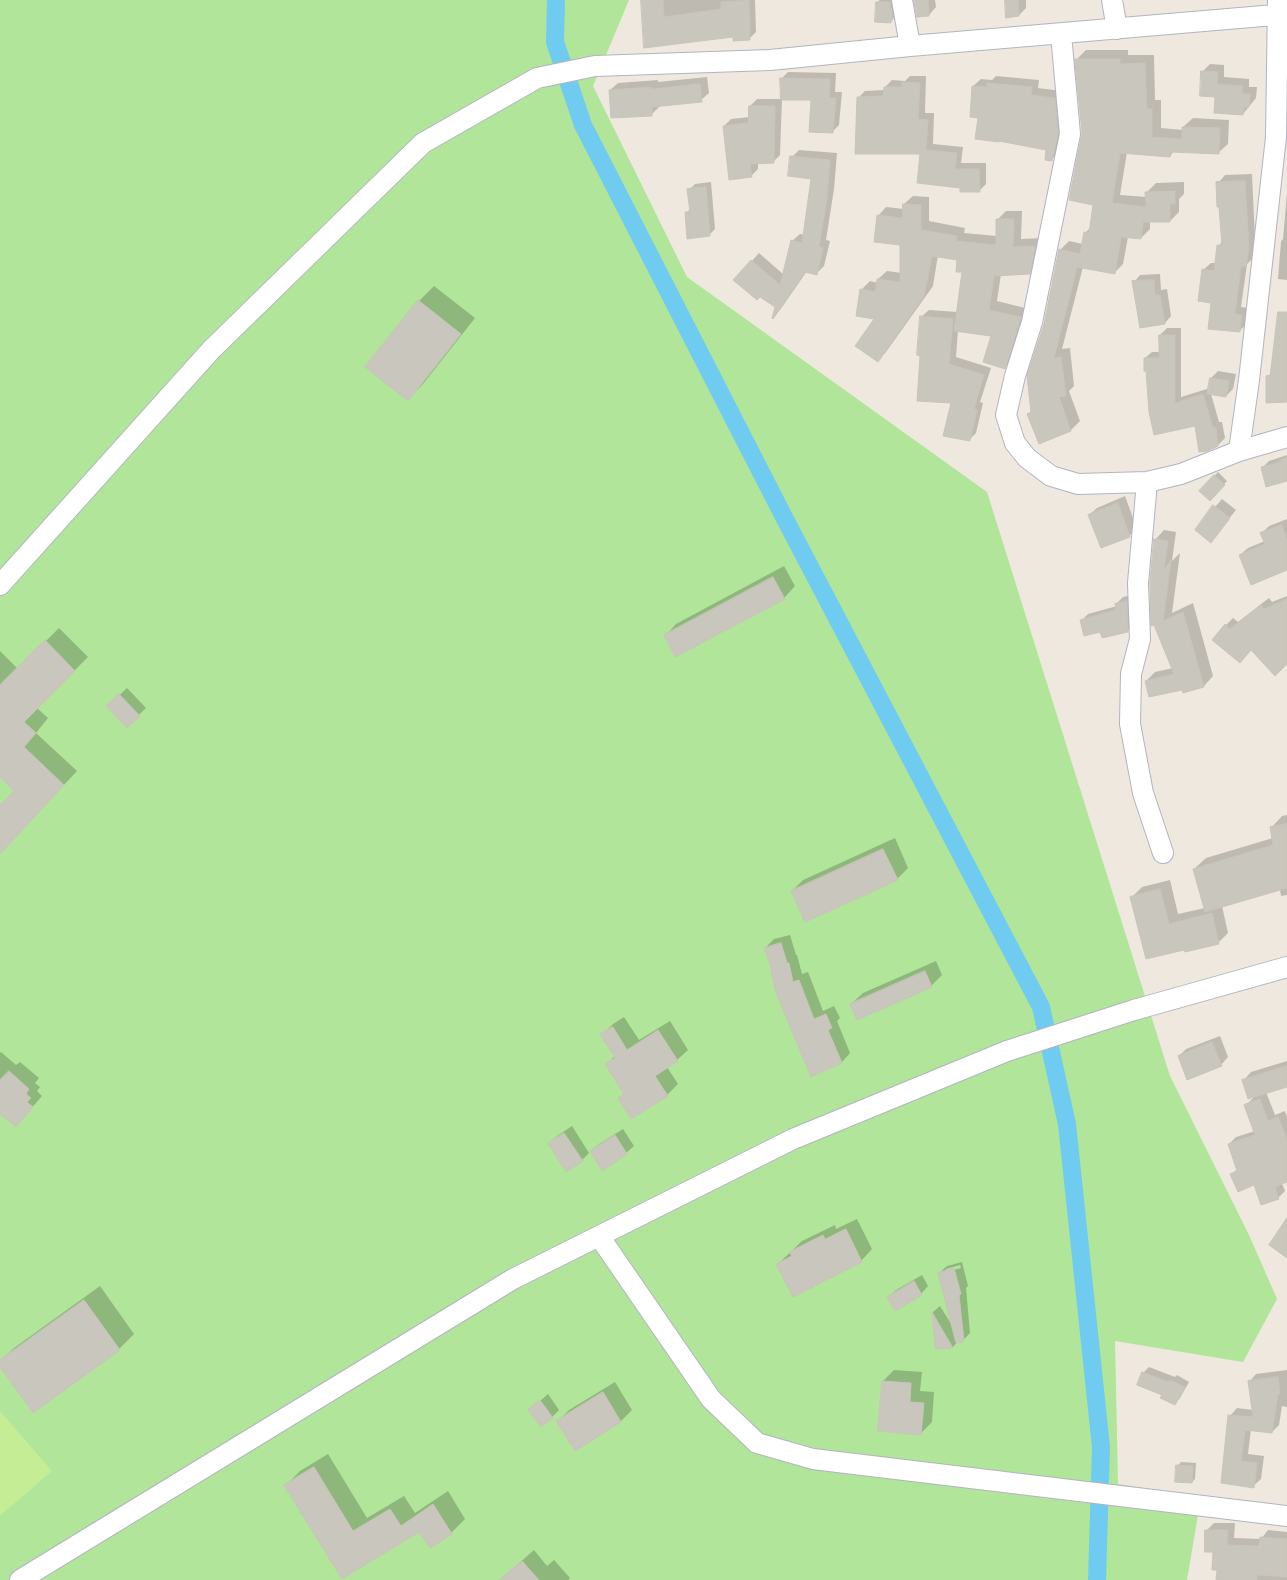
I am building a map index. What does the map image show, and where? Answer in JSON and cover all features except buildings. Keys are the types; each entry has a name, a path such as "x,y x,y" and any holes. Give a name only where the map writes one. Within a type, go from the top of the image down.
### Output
{"street":[{"path":"902,0 910,46"},
{"path":"1112,0 1117,29"},
{"path":"0,584 211,350 423,144 536,78 596,66 770,60 1117,29 1281,10 1276,137 1238,451"},
{"path":"1061,34 1070,134 1032,322 1015,376 1006,415 1015,443 1027,458 1051,476 1078,484 1147,482 1181,474 1238,451 1287,437"},
{"path":"1147,482 1138,583 1140,639 1131,674 1130,724 1143,793 1163,853"},
{"path":"20,1580 513,1279 793,1139 1007,1051 1134,1010 1287,967"},
{"path":"599,1236 711,1399 757,1443 813,1459 1287,1516"}],"green space":[{"path":"0,0 629,0 593,86 687,277 987,492 1170,1076 1249,1235 1277,1299 1243,1362 1115,1341 1118,1484 1201,1497 1187,1580 0,1580"},
{"path":"0,1411 52,1471 0,1516"}],"waterway":[{"path":"556,0 555,42 583,125 786,521 1041,1007 1067,1124 1101,1447 1097,1580"}]}
